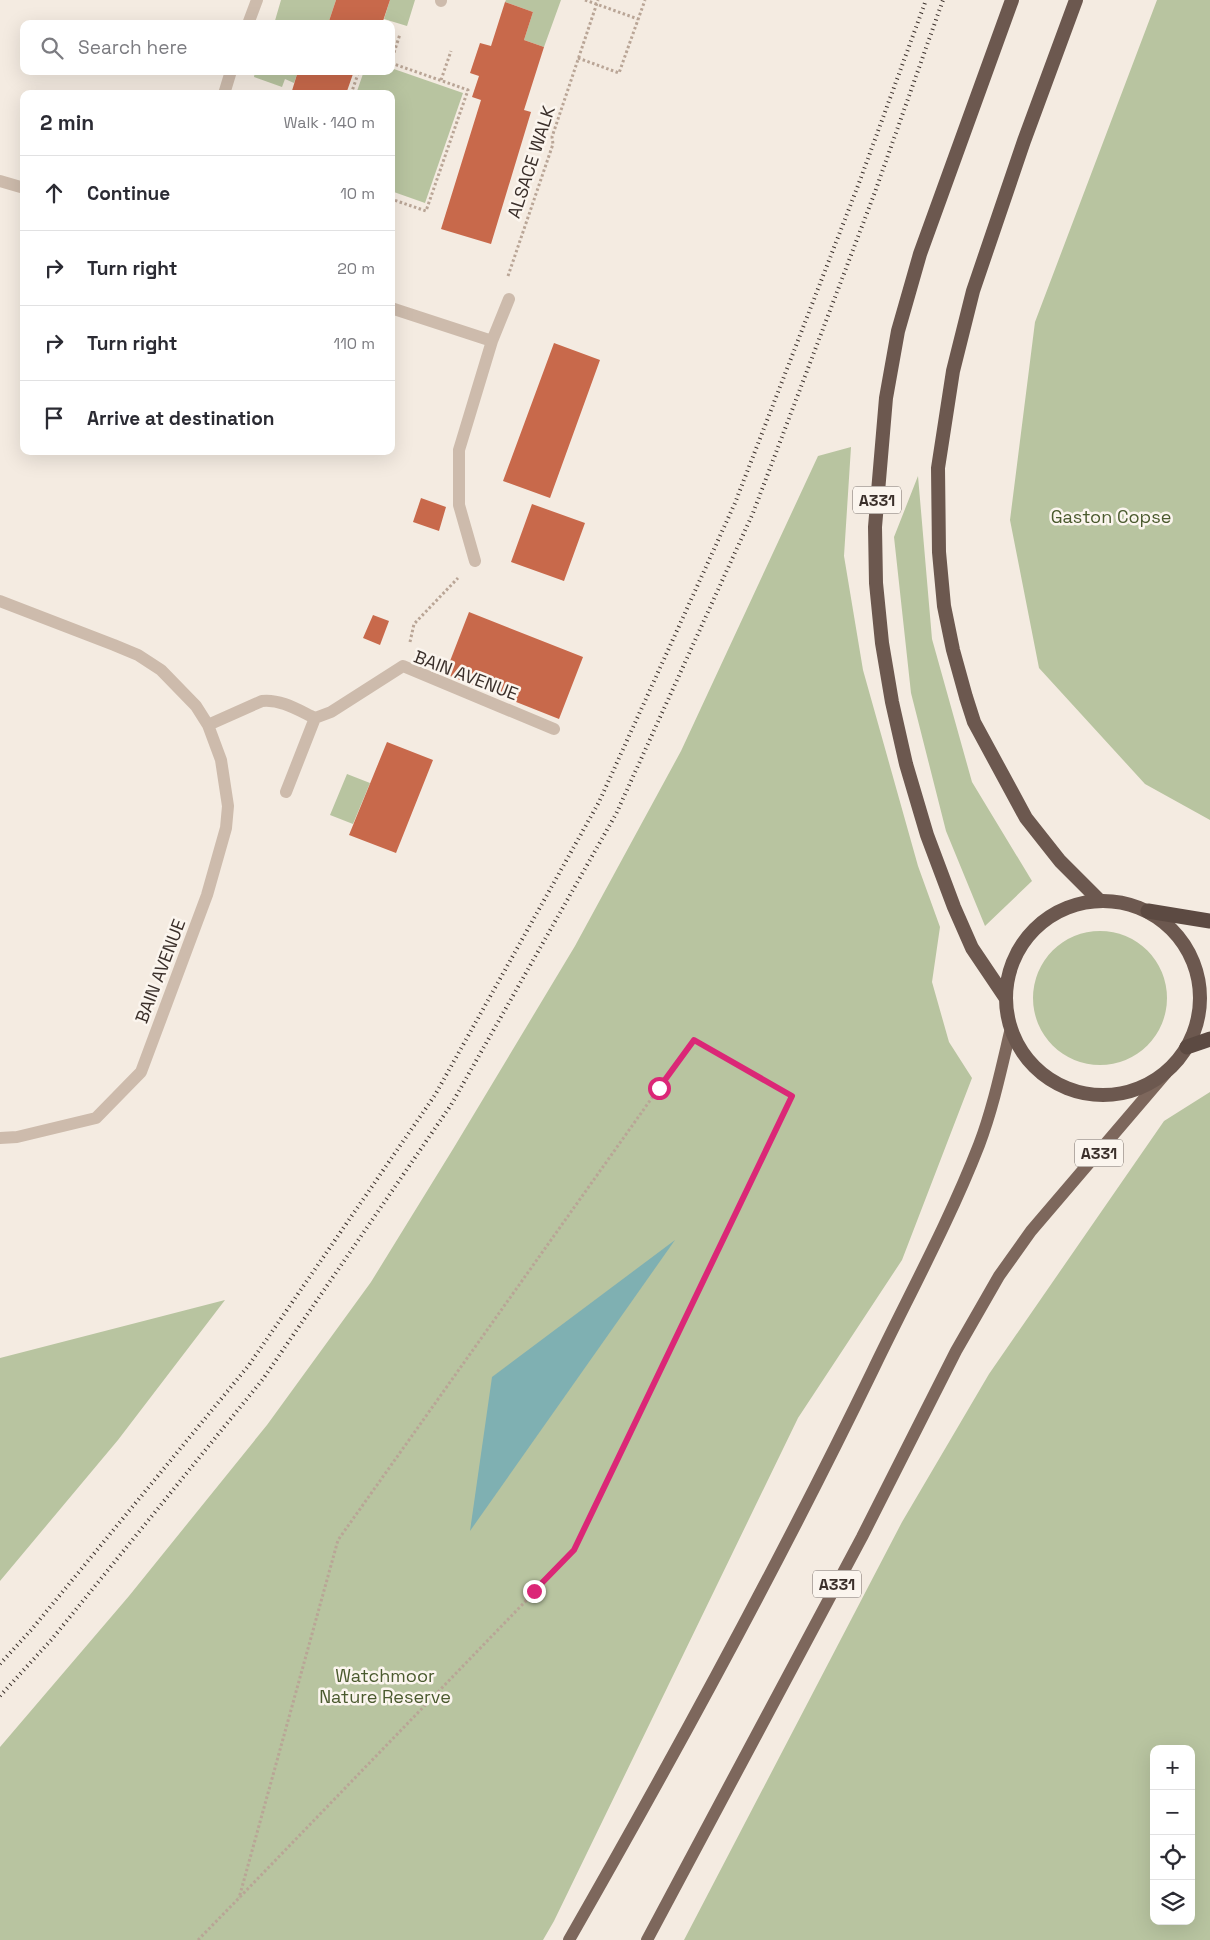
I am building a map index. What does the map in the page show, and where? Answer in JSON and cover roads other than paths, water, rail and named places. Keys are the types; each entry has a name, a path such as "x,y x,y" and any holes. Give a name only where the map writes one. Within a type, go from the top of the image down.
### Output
{"highway":[{"name":"A331","path":"1005,997 972,948 954,906 927,835 906,764 892,702 882,642 876,584 875,527 886,398 898,331 920,254 1012,0"},
{"path":"1076,0 1024,141 973,291 953,371 938,468 938,543 944,606 958,669 974,722 1026,818 1060,862 1100,901"},
{"path":"1148,911 1169,926 1185,947 1196,971 1200,997 1197,1023 1187,1047 1178,1061 1166,1073 1142,1088 1115,1095 1088,1095 1062,1087 1038,1072 1023,1054 1010,1032 1005,997 1008,972 1018,949 1033,929 1053,914 1076,904 1100,901 1116,902 1148,911 1210,922"},
{"path":"1187,1047 1210,1039"}],"main road":[{"path":"569,1940 675,1752 843,1432 938,1236 980,1143 992,1107 1010,1032"},
{"name":"A331","path":"647,1940 862,1537 956,1351 999,1276 1031,1232 1166,1073"}],"street":[{"path":"250,20 257,0"},
{"path":"225,90 230,75"},
{"path":"0,181 20,187"},
{"path":"474,561 459,505 459,450 492,341 509,299"},
{"path":"395,309 492,341"},
{"name":"BAIN AVENUE","path":"0,601 114,645 161,670 196,706 208,725 225,776 228,806 226,828 208,895 141,1072 96,1118 17,1137 0,1138"},
{"name":"BAIN AVENUE","path":"315,718 331,712 403,666 554,729"},
{"path":"208,725 262,701 269,700 277,701 315,718 286,792"}],"water":[{"path":"675,1240 470,1531 492,1377"}],"railway":[{"path":"0,1664 32,1629 249,1365 435,1095 599,802 735,503 859,183 926,0"},
{"path":"0,1696 52,1639 263,1379 451,1105 616,814 753,513 875,192 943,0"}],"park label":[{"name":"Gaston Copse","path":"1111,516"},
{"name":"Watchmoor Nature Reserve","path":"385,1685"}]}
